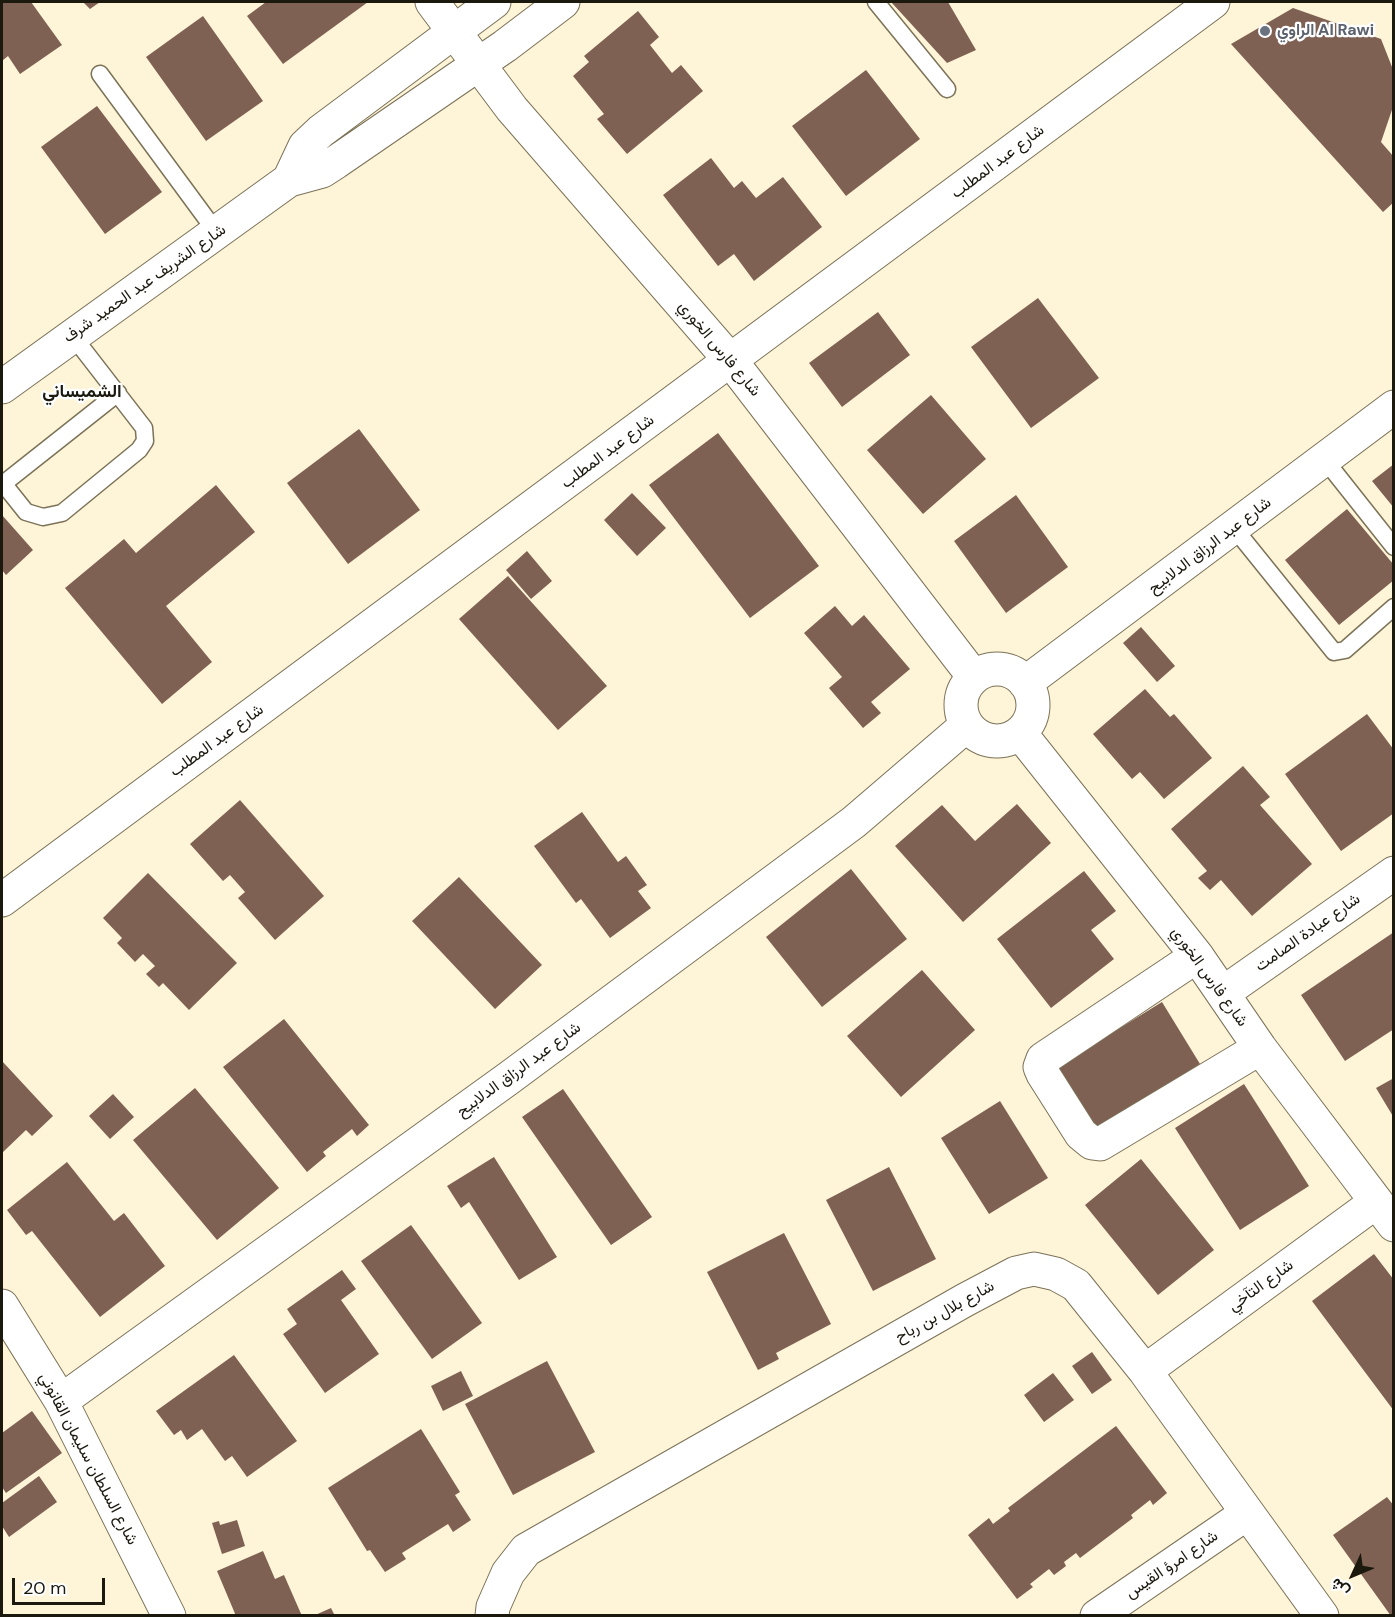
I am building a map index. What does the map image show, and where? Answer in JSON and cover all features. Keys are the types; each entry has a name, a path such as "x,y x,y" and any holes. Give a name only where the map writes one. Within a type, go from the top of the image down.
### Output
{"street":[{"name":"شارع فارس الخوري","path":"432,2 512,109 730,361 974,677"},
{"name":"شارع الشريف عبد الحميد شرف","path":"289,180 305,146 321,131 494,2"},
{"name":"شارع الشريف عبد الحميد شرف","path":"2,387 289,180 322,171 478,64 563,2"},
{"name":"شارع عبد المطلب","path":"2,900 1214,2"},
{"name":"شارع عبد الرزاق الدلابيح","path":"1025,683 1394,407"},
{"path":"984,670 1008,670 1025,683 1032,696 1033,710 1029,723 1020,733 1010,739 992,740 975,734 966,724 960,704 966,684 984,670"},
{"name":"شارع عبد الرزاق الدلابيح","path":"61,1401 500,1084 854,822 966,724"},
{"name":"شارع فارس الخوري","path":"1020,733 1197,956 1260,1048 1385,1213"},
{"name":"شارع عبادة الصامت","path":"1223,993 1394,873"},
{"path":"1197,956 1042,1059 1040,1067 1042,1074 1081,1134 1092,1143 1100,1144 1260,1048"},
{"name":"شارع التآخي","path":"1145,1371 1385,1213"},
{"name":"شارع بلال بن رباح","path":"492,1616 493,1607 508,1573 526,1550 759,1416 1016,1273 1034,1269 1056,1274 1076,1285 1145,1371 1246,1514 1322,1616"},
{"name":"شارع السلطان سليمان القانوني","path":"2,1306 61,1401 170,1616"},
{"name":"شارع امرؤ القيس","path":"1097,1616 1246,1514"}],"lane":[{"path":"876,2 947,89"},
{"path":"100,74 217,233"},
{"path":"72,335 118,393 144,428 145,441 139,450 62,513 44,517 27,512 2,483 118,393"},
{"path":"1325,460 1394,547"},
{"path":"1234,528 1334,652 1345,650 1394,608"}],"building":[{"path":"2,2 31,2 62,45 20,74 8,56 2,61"},
{"path":"83,2 100,2 90,9"},
{"path":"266,2 368,2 283,64 247,16"},
{"path":"891,2 948,2 976,50 947,63"},
{"path":"1293,8 1381,39 1394,72 1394,104 1381,142 1394,157 1394,202 1383,212 1231,44"},
{"path":"638,11 659,37 650,45 672,73 681,65 703,91 627,154 597,119 604,114 573,76 589,62 584,56"},
{"path":"203,16 263,101 206,141 146,57"},
{"path":"866,70 920,139 846,196 792,126"},
{"path":"97,106 162,192 105,234 41,147"},
{"path":"711,158 734,188 742,181 756,198 783,177 822,227 754,281 734,254 718,266 663,195"},
{"path":"1038,298 1099,378 1031,428 971,347"},
{"path":"878,312 910,355 842,407 809,363"},
{"path":"931,395 986,459 923,514 867,450"},
{"path":"359,429 420,510 348,564 287,483"},
{"path":"718,433 819,566 750,618 649,485"},
{"path":"1394,464 1394,508 1372,481"},
{"path":"216,485 255,532 166,606 212,662 162,704 65,588 124,539 136,553"},
{"path":"632,493 666,528 637,556 604,520"},
{"path":"1016,495 1068,567 1006,613 954,541"},
{"path":"1347,509 1394,565 1394,580 1339,625 1285,560"},
{"path":"2,515 33,550 6,575 2,570"},
{"path":"527,551 552,581 531,599 506,570"},
{"path":"508,576 607,686 558,730 459,619"},
{"path":"835,606 852,626 864,615 910,669 871,702 881,713 863,728 829,688 842,677 804,633"},
{"path":"1141,627 1175,666 1157,682 1123,643"},
{"path":"1145,689 1170,717 1174,714 1212,758 1164,799 1140,772 1132,779 1093,734"},
{"path":"1367,714 1394,750 1394,813 1341,851 1285,774"},
{"path":"1243,766 1270,797 1260,805 1312,864 1252,916 1221,880 1210,890 1198,878 1207,871 1171,829"},
{"path":"240,800 324,896 275,940 238,898 245,892 230,875 223,881 190,844"},
{"path":"1017,804 1051,843 963,922 895,846 942,805 975,841"},
{"path":"582,812 618,862 626,856 647,885 638,891 651,908 610,938 581,899 576,903 534,846"},
{"path":"851,869 907,939 822,1007 766,937"},
{"path":"1084,871 1116,911 1091,930 1114,959 1051,1008 997,939"},
{"path":"148,873 237,963 189,1010 163,983 159,987 146,974 155,966 143,954 135,962 117,943 122,938 103,918"},
{"path":"459,877 542,965 495,1009 412,921"},
{"path":"1394,932 1394,1029 1345,1061 1301,995"},
{"path":"922,970 975,1030 901,1097 847,1036"},
{"path":"1162,1002 1200,1064 1095,1129 1057,1067"},
{"path":"284,1019 369,1125 357,1136 352,1129 323,1152 326,1156 307,1172 223,1067"},
{"path":"2,1061 53,1116 32,1136 26,1130 2,1153"},
{"path":"1394,1078 1394,1118 1376,1088"},
{"path":"1244,1084 1309,1186 1240,1230 1175,1128"},
{"path":"195,1088 279,1188 217,1240 133,1140"},
{"path":"563,1089 652,1217 611,1245 522,1117"},
{"path":"113,1094 134,1117 110,1139 89,1116"},
{"path":"1000,1101 1048,1178 989,1214 941,1138"},
{"path":"494,1157 557,1257 519,1280 469,1202 461,1208 447,1186"},
{"path":"1141,1159 1214,1250 1158,1295 1085,1205"},
{"path":"67,1162 114,1221 124,1213 165,1266 100,1317 32,1231 26,1235 7,1210"},
{"path":"889,1167 936,1259 873,1291 826,1200"},
{"path":"411,1225 482,1323 432,1359 361,1261"},
{"path":"784,1233 831,1324 776,1353 779,1359 758,1370 707,1272"},
{"path":"1374,1254 1394,1280 1394,1411 1312,1301"},
{"path":"342,1270 356,1289 341,1300 379,1354 325,1393 283,1334 297,1324 287,1309"},
{"path":"1092,1352 1112,1380 1092,1394 1072,1366"},
{"path":"234,1355 297,1441 247,1477 232,1456 225,1461 202,1429 187,1440 181,1430 174,1435 156,1411"},
{"path":"547,1361 595,1452 513,1495 465,1404"},
{"path":"461,1371 473,1396 443,1411 431,1386"},
{"path":"1053,1373 1074,1400 1044,1422 1024,1395"},
{"path":"32,1411 62,1453 6,1493 2,1487 2,1433"},
{"path":"1116,1426 1167,1493 1153,1505 1150,1500 1131,1515 1133,1518 1080,1558 1076,1553 1064,1562 1066,1566 1054,1575 1049,1569 1030,1584 1033,1587 1017,1599 968,1535 989,1518 993,1524 1010,1511 1008,1508"},
{"path":"421,1429 460,1492 455,1495 471,1520 453,1532 448,1524 402,1553 406,1559 385,1572 370,1550 367,1551 328,1488"},
{"path":"39,1476 57,1502 9,1537 2,1526 2,1503"},
{"path":"1387,1497 1394,1506 1394,1616 1391,1616 1333,1535"},
{"path":"237,1520 245,1546 222,1554 212,1523 219,1521 220,1525"},
{"path":"263,1551 275,1579 284,1575 302,1616 236,1616 217,1571"},
{"path":"331,1608 335,1616 313,1616"}],"place":[{"name":"الراوي Al Rawi","path":"1265,31"}],"district":[{"name":"الشميساني","path":"82,392"}]}
